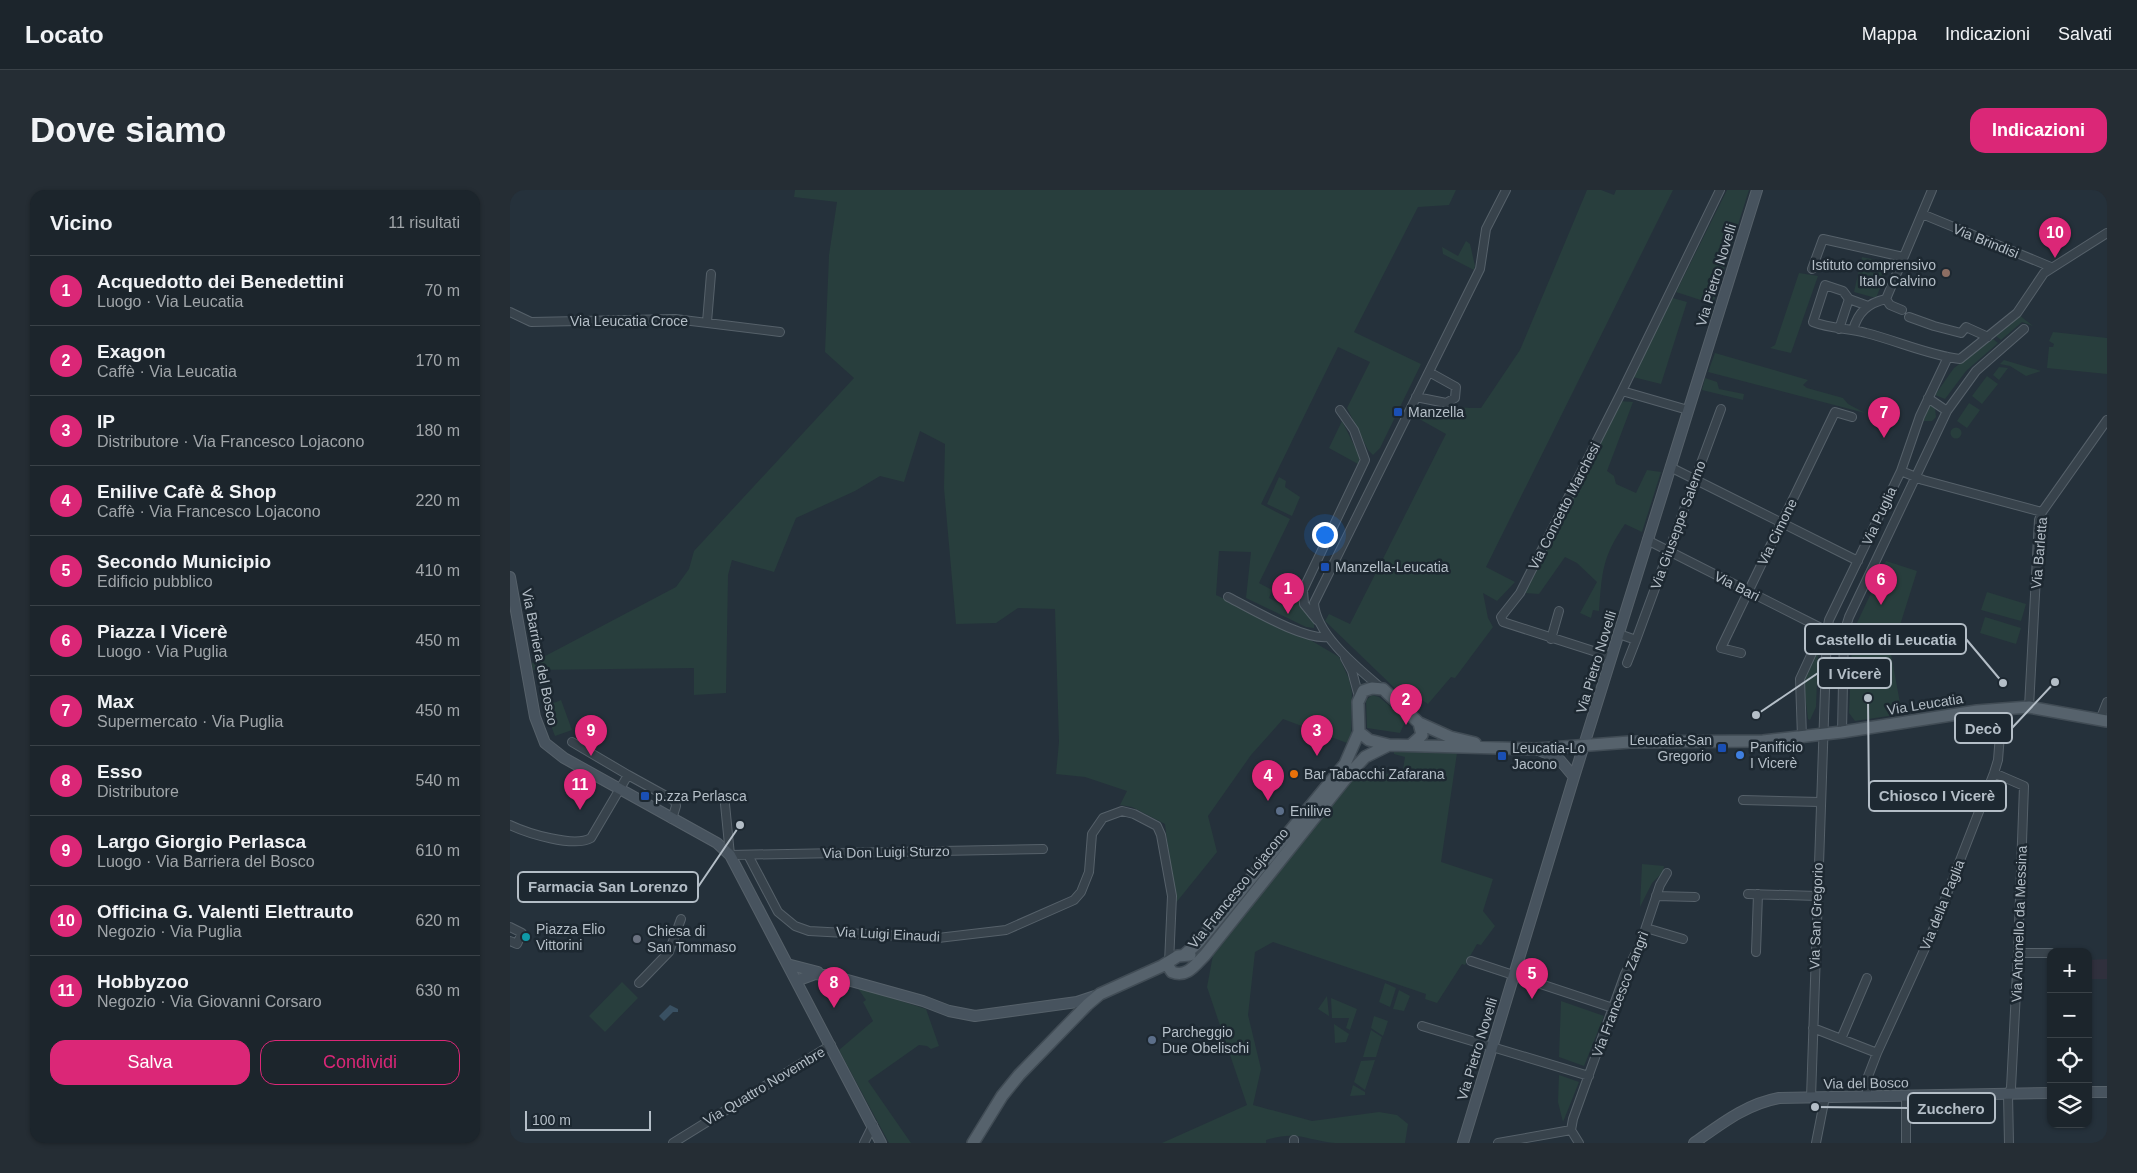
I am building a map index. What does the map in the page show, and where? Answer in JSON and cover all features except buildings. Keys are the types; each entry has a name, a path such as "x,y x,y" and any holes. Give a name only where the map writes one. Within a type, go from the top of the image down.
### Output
{"main road":[{"name":"Via Pietro Novelli","path":"1463,1143 1647,540 1757,190"},
{"name":"Via Barriera del Bosco","path":"510,577 533,710 545,742 564,758 717,843 730,855 881,1143"},
{"path":"1383,690 1367,689 1359,697 1359,732 1369,740 1389,745"},
{"name":"Via Leucatia","path":"1383,690 1419,723 1450,737 1492,746 1537,749 1584,745 1763,741 1842,732 2002,708 2029,707 2103,721"},
{"path":"1412,744 1422,735 1419,723"},
{"name":"Via Francesco Lojacono","path":"1184,955 1198,943 1345,764 1359,732"},
{"name":"Via Leucatia","path":"1389,745 1412,744 1467,748 1492,746"},
{"name":"Via Francesco Lojacono","path":"1194,965 1210,949 1350,772 1365,757 1389,745"},
{"name":"Via Leucatia","path":"1537,749 1559,759 1574,777"},
{"path":"1070,1022 1103,1001 1171,967 1178,956 1192,956 1194,965 1190,971 1182,974 1171,967"},
{"path":"787,964 923,1001 949,1011 975,1016 1077,1002 1171,967"},
{"path":"796,981 815,974 834,976"},
{"path":"973,1143 1010,1085 1041,1049 1100,994"},
{"path":"2092,1092 2107,1092"},
{"name":"Via del Bosco","path":"1694,1143 1723,1122 1761,1101 1825,1097 2047,1093"}],"street":[{"path":"1383,690 1328,637 1314,608 1315,598 1480,269 1486,229 1506,190"},
{"name":"Via Concetto Marchesi","path":"1551,639 1503,622 1500,617 1520,593 1622,391 1720,190"},
{"path":"1853,330 1858,316 1868,306 1886,299 1932,190"},
{"name":"Via Brindisi","path":"1922,214 2051,267"},
{"path":"1868,306 1849,300 1843,291 1825,285 1813,322 1829,328 1853,330 1948,357 1963,358 2017,314 2040,279 2051,267 2107,233"},
{"path":"1812,270 1823,239 1903,257"},
{"path":"707,322 711,274"},
{"path":"1886,299 1890,305 1902,310"},
{"path":"1840,329 1849,300"},
{"name":"Via Leucatia Croce","path":"510,312 531,322 675,319 707,322 719,326 780,332"},
{"path":"1910,317 1961,333 1966,327 1988,337"},
{"name":"Via Puglia","path":"1842,732 1844,633 1947,410 1976,371 2024,329"},
{"name":"Via Puglia","path":"1802,737 1800,678 1825,630 1900,471 1928,398 1948,357"},
{"path":"1416,397 1446,403 1455,398 1456,387 1429,372"},
{"path":"1622,391 1688,410"},
{"path":"1928,398 1947,410"},
{"name":"Via Giuseppe Salerno","path":"1627,663 1721,409"},
{"path":"1319,621 1304,604 1302,597 1305,586 1364,460 1354,430 1340,410"},
{"name":"Via Cimone","path":"1741,653 1721,648 1835,412 1852,417"},
{"name":"Via Barletta","path":"2029,707 2039,520 2042,512 2107,420"},
{"path":"1670,467 1858,561"},
{"name":"Via Puglia","path":"1900,471 1916,478"},
{"path":"1916,478 2042,512"},
{"name":"Via Bari","path":"1647,540 1825,630 1844,633"},
{"path":"1305,586 1309,595 1315,598"},
{"path":"1228,597 1304,633 1318,638 1328,637"},
{"path":"1559,612 1551,639 1612,657"},
{"name":"Via Puglia","path":"1823,734 1825,630"},
{"path":"1619,634 1636,640"},
{"path":"1341,650 1352,671 1359,697"},
{"path":"2103,721 2107,702"},
{"name":"Via della Paglia","path":"1867,1096 1867,1079 1877,1053 1931,935 1994,773 1998,760 2002,708"},
{"name":"Via San Gregorio","path":"1811,1098 1816,896 1823,734"},
{"path":"572,742 675,800 676,806 672,818"},
{"name":"Via Antonello da Messina","path":"1994,773 2024,786 2011,1088 2008,1094 2009,1143"},
{"path":"510,825 549,837 585,842 591,838 628,775"},
{"path":"1743,800 1820,802"},
{"path":"725,804 730,855"},
{"name":"Via Luigi Einaudi","path":"748,855 778,912 794,926 809,930 938,938 1006,930 1074,900 1087,884 1092,834 1095,826 1112,814 1122,811 1134,814 1152,822 1161,835 1172,896 1171,967"},
{"name":"Via Don Luigi Sturzo","path":"730,855 1042,849"},
{"name":"Via Francesco Zangrì","path":"1571,1130 1573,1119 1613,1008 1646,928 1656,896 1667,873"},
{"path":"1748,894 1816,896"},
{"path":"1756,952 1758,894"},
{"path":"1656,896 1695,897"},
{"path":"639,983 669,952 681,919"},
{"path":"510,927 522,933 517,944 510,941"},
{"name":"Via Francesco Zangrì","path":"1646,928 1683,938"},
{"path":"2018,952 2047,953"},
{"path":"1471,961 1613,1008"},
{"path":"1841,1039 1867,978"},
{"path":"1422,1026 1588,1076"},
{"path":"1813,1028 1877,1053"},
{"name":"Via Quattro Novembre","path":"673,1143 830,1045"},
{"path":"1906,1096 1906,1143"},
{"path":"1816,1143 1825,1097"},
{"path":"864,1143 872,1125"},
{"path":"1498,1143 1571,1130 1579,1143"}],"shaded area":[{"path":"2107,959 2107,979 2092,979 2092,960"},
{"path":"670,1005 678,1009 678,1012 673,1012 664,1021 659,1016"}],"green space":[{"path":"795,190 1456,190 1449,205 1418,207 1354,332 1421,364 1380,448 1373,455 1368,450 1347,408 1370,362 1338,347 1261,504 1290,519 1259,583 1272,590 1269,598 1286,607 1291,596 1297,597 1314,622 1314,628 1306,627 1246,598 1251,552 1219,551 1216,595 1302,635 1339,657 1349,679 1352,693 1351,737 1347,743 1283,719 1251,755 1208,816 1217,852 1175,904 1165,824 1132,807 1120,805 1127,791 1085,777 1056,774 1059,742 1055,609 1018,608 996,623 956,624 944,488 945,444 920,431 904,482 880,476 855,491 796,518 774,572 732,560 728,575 726,693 694,695 694,668 532,670 532,663 676,587 689,569 694,551 854,378 825,352 829,255 837,202 794,197"},
{"path":"1587,190 1601,190 1614,195 1616,190 1673,190 1486,567 1515,582 1497,601 1483,593 1488,618 1493,627 1455,678 1451,677 1428,704 1413,694 1407,700 1325,621 1329,614 1350,624 1446,434 1414,416 1419,411 1435,407 1481,408 1520,350"},
{"path":"1727,190 1749,190 1713,304 1676,292"},
{"path":"1466,241 1470,244 1475,266 1474,270 1443,254 1442,247 1458,256"},
{"path":"1862,257 1890,263 1876,298 1854,292"},
{"path":"1799,273 1818,276 1791,353 1770,348 1775,345"},
{"path":"1669,297 1687,302 1661,384 1633,377"},
{"path":"2019,315 2033,326 2022,322 2001,340 1996,336"},
{"path":"2053,332 2107,338 2107,374 2047,368 2049,347 2053,347 2054,344 2049,341"},
{"path":"1993,339 1998,343 1966,371 1945,399 1935,395 1954,368"},
{"path":"1715,353 1808,380 1803,385 1807,388 1843,398 1848,404 1865,413 1708,372"},
{"path":"2004,360 2041,371 2026,376 2010,366 2000,364"},
{"path":"1999,367 2008,368 1999,380 1993,375"},
{"path":"1987,376 1998,384 1982,404 1972,396"},
{"path":"1705,378 1717,382 1719,389 1744,394 1743,400 1702,390"},
{"path":"1619,401 1633,402 1607,471 1614,476 1616,484 1636,493 1647,470 1661,472 1642,532 1625,524 1607,556 1602,575 1599,611 1593,610 1591,618 1580,613 1597,582 1577,563 1565,557 1539,594 1525,593"},
{"path":"1969,403 1980,410 1967,428 1957,421"},
{"path":"1930,405 1935,408 1936,417 1932,421 1923,421"},
{"path":"1342,421 1360,457 1358,464 1329,448"},
{"path":"1956,427 1962,433 1956,439 1950,433"},
{"path":"1279,477 1286,481 1285,487 1300,497 1292,516 1267,504"},
{"path":"1886,561 1917,571 1891,654 1902,714 1855,721 1849,713 1852,642 1856,625"},
{"path":"1987,592 2026,604 2021,621 1981,610"},
{"path":"1985,617 2021,628 2016,644 1980,633"},
{"path":"1816,651 1818,652 1816,707 1810,720 1808,719 1803,680"},
{"path":"1372,695 1379,697 1406,720 1400,733 1367,728 1366,700"},
{"path":"561,700 572,730 555,736 544,707"},
{"path":"1394,750 1457,753 1441,862 1493,879 1483,911 1495,926 1481,945 1477,944 1465,965 1462,964 1437,1003 1425,999 1426,994 1273,942 1255,952 1248,1015 1261,1069 1253,1105 1312,1121 1379,1112 1397,1115 1408,1124 1405,1143 1335,1143 1286,1136 1266,1140 1266,1143 1162,1143 1247,1105 1207,987 1213,955 1360,770 1402,776 1405,757 1394,754"},
{"path":"1642,864 1664,866 1663,872 1652,883 1640,907"},
{"path":"622,982 638,998 605,1032 589,1016"},
{"path":"1385,983 1396,988 1390,1007 1379,1002"},
{"path":"857,987 926,1009 939,1046 931,1049 927,1046 919,1045 868,1081 911,1143 889,1143 839,1050 873,1021 863,1002 866,1000"},
{"path":"1399,990 1410,996 1404,1011 1393,1009"},
{"path":"1327,996 1329,1016 1318,1009"},
{"path":"1331,998 1357,1009 1350,1030 1346,1028 1349,1018 1332,1018"},
{"path":"1561,1001 1604,1016 1584,1066 1559,1057"},
{"path":"1374,1016 1388,1021 1383,1036 1371,1028"},
{"path":"1334,1024 1349,1034 1346,1042 1335,1043"},
{"path":"1371,1030 1382,1037 1376,1057 1363,1057"},
{"path":"1375,1060 1365,1090 1354,1082 1361,1061"},
{"path":"1559,1075 1579,1082 1563,1122 1558,1102"},
{"path":"1353,1085 1365,1092 1365,1095 1350,1096"}],"place":[{"name":"Officina G. Valenti Elettrauto","path":"2055,258"},
{"name":"Istituto comprensivo Italo Calvino","path":"1946,273"},
{"name":"Manzella","path":"1398,412"},
{"name":"Max","path":"1884,438"},
{"name":"Manzella-Leucatia","path":"1325,567"},
{"name":"Piazza I Vicerè","path":"1881,605"},
{"name":"Acquedotto dei Benedettini","path":"1288,614"},
{"name":"Decò","path":"2055,682"},
{"name":"Castello di Leucatia","path":"2003,683"},
{"name":"Chiosco I Vicerè","path":"1868,698"},
{"name":"I Vicerè","path":"1756,715"},
{"name":"Exagon","path":"1406,725"},
{"name":"Leucatia-San Gregorio","path":"1722,748"},
{"name":"Panificio I Vicerè","path":"1740,755"},
{"name":"Largo Giorgio Perlasca","path":"591,756"},
{"name":"IP","path":"1317,756"},
{"name":"Leucatia-Lo Jacono","path":"1502,756"},
{"name":"Bar Tabacchi Zafarana","path":"1294,774"},
{"name":"p.zza Perlasca","path":"645,796"},
{"name":"Enilive Cafè & Shop","path":"1268,801"},
{"name":"Hobbyzoo","path":"580,810"},
{"name":"Enilive","path":"1280,811"},
{"name":"Farmacia San Lorenzo","path":"740,825"},
{"name":"Piazza Elio Vittorini","path":"526,937"},
{"name":"Chiesa di San Tommaso","path":"637,939"},
{"name":"Secondo Municipio","path":"1532,999"},
{"name":"Esso","path":"834,1008"},
{"name":"Parcheggio Due Obelischi","path":"1152,1040"},
{"name":"Zucchero","path":"1815,1107"}]}
